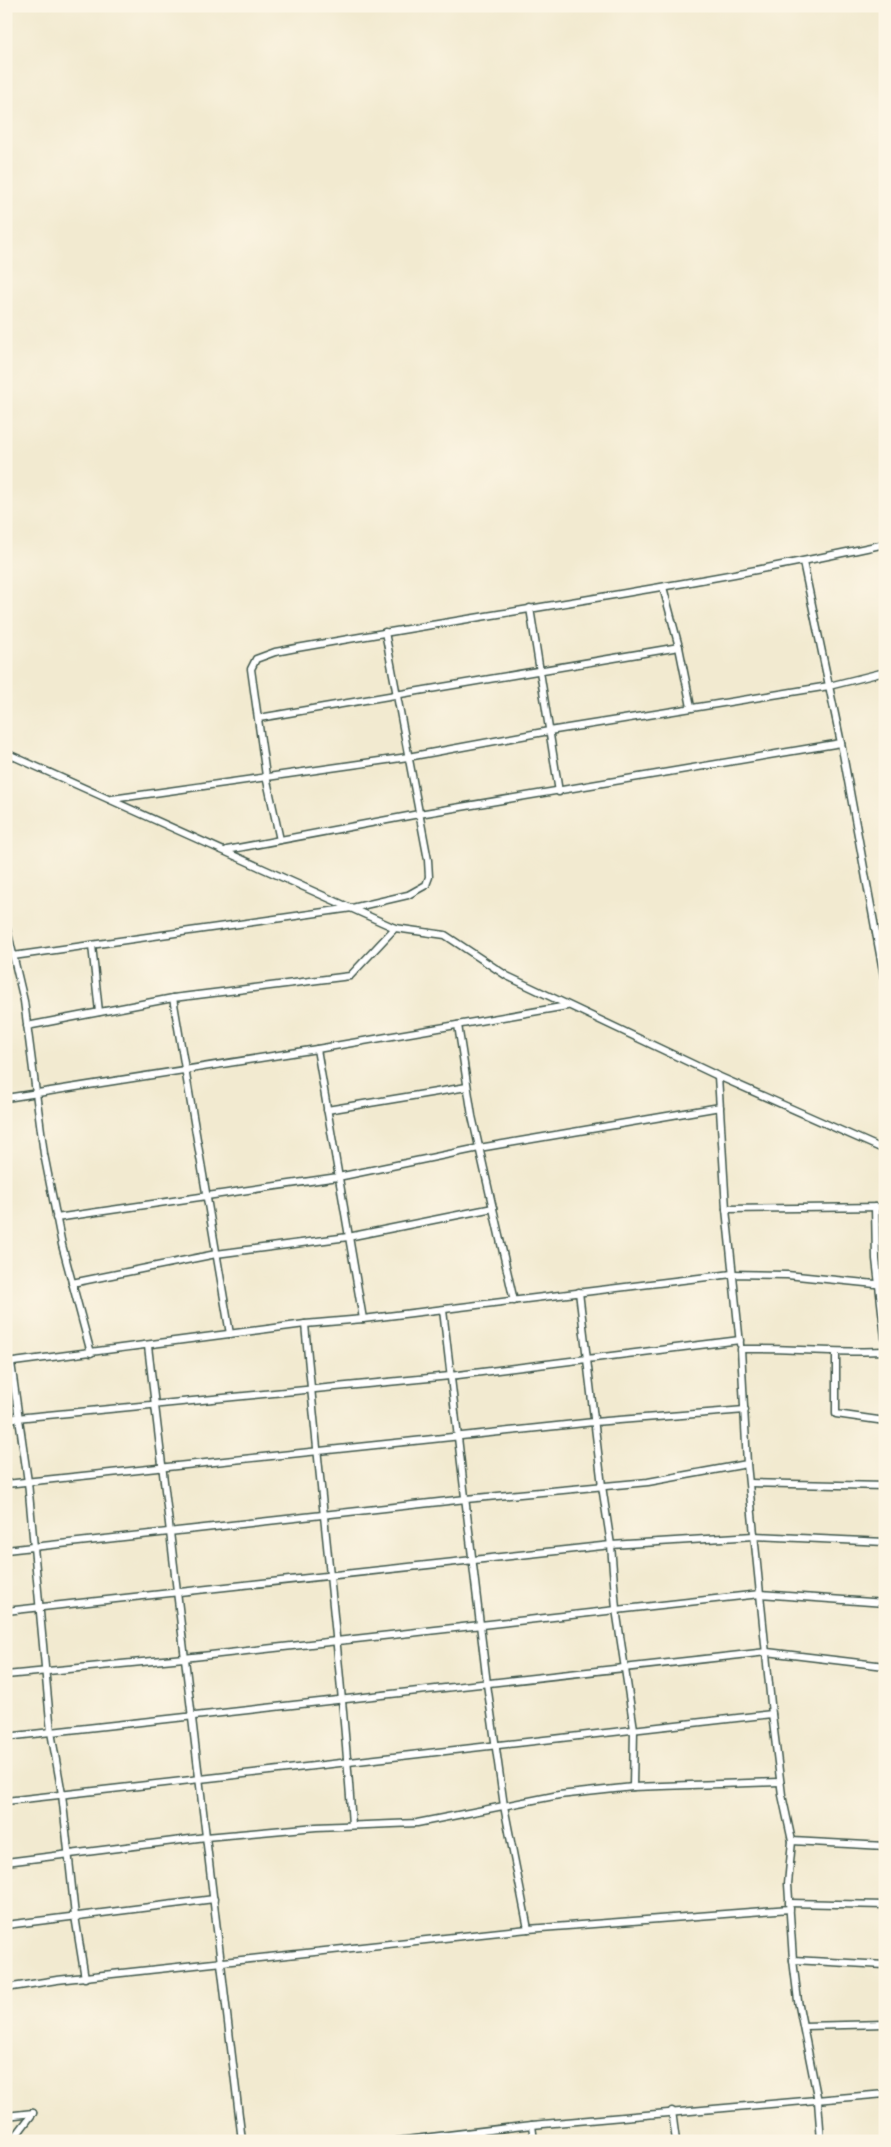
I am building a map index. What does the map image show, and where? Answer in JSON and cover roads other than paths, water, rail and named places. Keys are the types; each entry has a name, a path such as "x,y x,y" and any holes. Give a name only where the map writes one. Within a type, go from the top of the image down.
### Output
{"street":[{"path":"280,840 266,776 252,668 256,659 275,652 385,632 663,587 803,562 885,544"},
{"path":"803,562 881,939 885,982"},
{"path":"663,587 679,647 691,708"},
{"path":"530,608 560,792"},
{"path":"13,956 352,908 408,895 426,885 430,878 428,860 385,632"},
{"path":"259,718 679,647"},
{"path":"110,799 408,757 549,731 829,686 885,672"},
{"path":"225,851 420,814 560,792 840,743"},
{"path":"6,753 395,928 445,936 507,976 568,1006 718,1076 885,1150"},
{"path":"6,925 27,1026 44,1154 56,1218 91,1353"},
{"path":"27,1026 173,998 350,976 395,928"},
{"path":"92,945 99,1012"},
{"path":"173,998 183,1069 230,1334"},
{"path":"6,1098 317,1049 568,1006"},
{"path":"458,1025 467,1087 479,1148 514,1301"},
{"path":"317,1049 363,1320"},
{"path":"718,1076 726,1209 741,1349 747,1464 780,1782 792,1841 790,1906 793,1960 818,2101 821,2141"},
{"path":"327,1110 467,1087"},
{"path":"56,1218 338,1177 479,1148 720,1108"},
{"path":"874,1207 885,1338"},
{"path":"726,1209 885,1207"},
{"path":"72,1283 216,1254 348,1238 493,1208"},
{"path":"85,1978 74,1916 62,1794 51,1732 32,1547 28,1482 9,1363 305,1324 363,1320 732,1274 787,1275 882,1285"},
{"path":"579,1292 602,1486 611,1545 616,1609 634,1729 633,1786"},
{"path":"443,1310 486,1684 504,1806 528,1929"},
{"path":"305,1324 316,1452 332,1575 352,1825"},
{"path":"6,1419 311,1391 450,1376 740,1340"},
{"path":"148,1346 242,2141"},
{"path":"741,1349 799,1349 836,1353 885,1352"},
{"path":"836,1353 836,1414 885,1421"},
{"path":"6,1484 594,1422 745,1410"},
{"path":"6,1550 466,1499 648,1482 747,1464"},
{"path":"750,1483 885,1486"},
{"path":"6,1611 611,1545 754,1536 885,1542"},
{"path":"6,1675 184,1658 760,1594 885,1603"},
{"path":"6,1737 767,1652 885,1666"},
{"path":"6,1801 772,1714"},
{"path":"6,1862 206,1837 352,1825 380,1826 417,1823 559,1795 633,1786 780,1782"},
{"path":"792,1841 885,1846"},
{"path":"6,1925 214,1899"},
{"path":"6,1988 221,1961 528,1929 790,1906 885,1905"},
{"path":"793,1960 885,1965"},
{"path":"804,2026 885,2024"},
{"path":"397,2141 532,2125 885,2094"},
{"path":"672,2112 676,2141"},
{"path":"6,2116 33,2113 12,2141"},
{"path":"532,2125 534,2141"}]}
